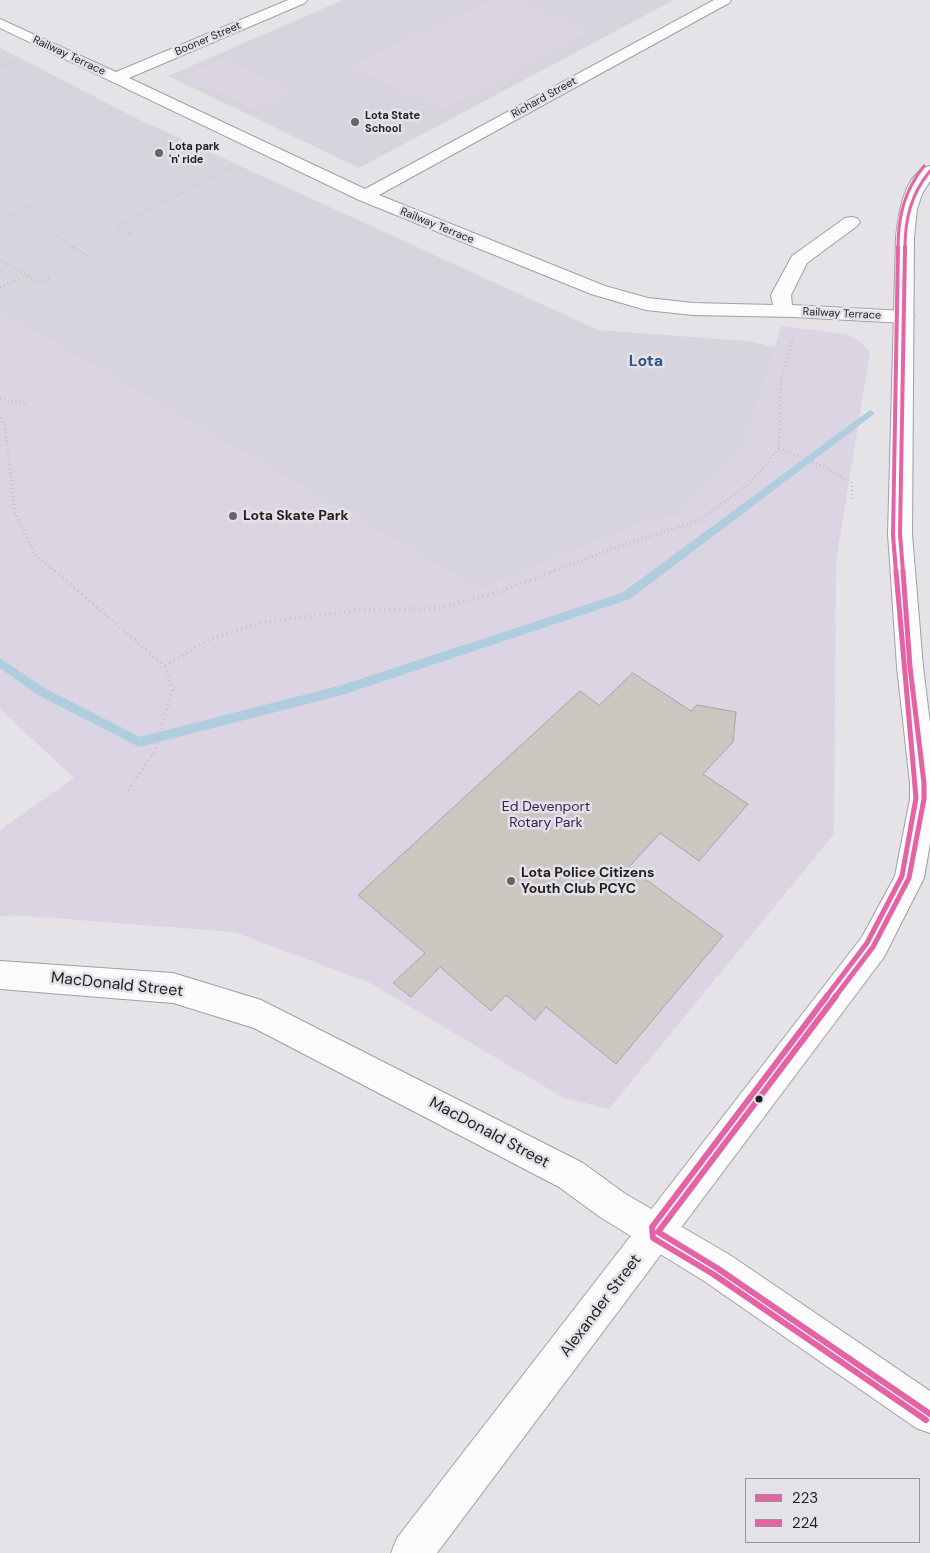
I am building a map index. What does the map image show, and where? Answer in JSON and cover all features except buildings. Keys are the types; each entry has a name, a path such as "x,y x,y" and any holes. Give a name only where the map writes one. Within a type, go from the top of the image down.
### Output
{"street":[{"name":"Booner Street","path":"116,78 300,0"},
{"name":"Richard Street","path":"365,196 724,0"},
{"name":"Railway Terrace","path":"0,23 365,196 598,290 646,304 693,309 904,317"},
{"name":"Alexander Street","path":"412,1553 873,947 909,878 924,800 924,783 923,709 900,534 907,208 912,192 930,171"},
{"path":"789,312 781,295 799,260 850,222"},
{"name":"MacDonald Street","path":"0,975 173,988 261,1015 571,1175 612,1205 717,1268 930,1414"}],"path":[{"path":"122,238 131,233 117,226 238,163"},
{"path":"8,217 34,204"},
{"path":"20,211 88,257"},
{"path":"0,260 40,283 52,276"},
{"path":"0,287 28,276"},
{"path":"165,666 208,640 264,622 362,610 440,608 502,590 612,549 700,520 749,484 779,448 781,379 794,336 789,312"},
{"path":"0,399 28,404"},
{"path":"0,418 5,426 15,513 35,554 165,666 172,690 155,752 128,790"},
{"path":"779,448 824,467 852,484 852,499"}],"shaded area":[{"name":"Lota State School","path":"343,0 674,0 359,168 168,76"},
{"path":"0,48 138,119 598,330 746,341 776,347 743,450 679,516 645,522 480,590 0,312"}],"green space":[{"path":"491,0 510,0 592,31 443,108 349,67"},
{"path":"223,59 294,90 255,109 184,77"},
{"name":"Ed Devenport Rotary Park","path":"0,312 480,590 645,522 679,516 743,450 781,326 846,334 860,342 870,352 836,561 834,834 609,1109 562,1097 370,983 234,932 14,915 0,917 0,830 74,778 0,709"}],"waterway":[{"path":"0,662 42,692 139,742 342,690 626,596 870,413"}],"transit line":[{"name":"224","path":"924,166 912,182 904,199 898,238 893,535 903,668 916,783 916,798 902,876 867,943 652,1227 651,1232 653,1238 713,1274 926,1420"},
{"name":"223","path":"930,171 918,186 911,202 905,238 900,534 910,667 924,783 924,799 909,878 873,947 658,1232 717,1268 930,1414"}],"place":[{"name":"Lota State School","path":"355,122"},
{"name":"Lota park 'n' ride","path":"159,153"},
{"name":"Lota Skate Park","path":"233,516"},
{"name":"Lota Police Citizens Youth Club PCYC","path":"511,881"}],"district":[{"name":"Lota","path":"646,362"}]}
